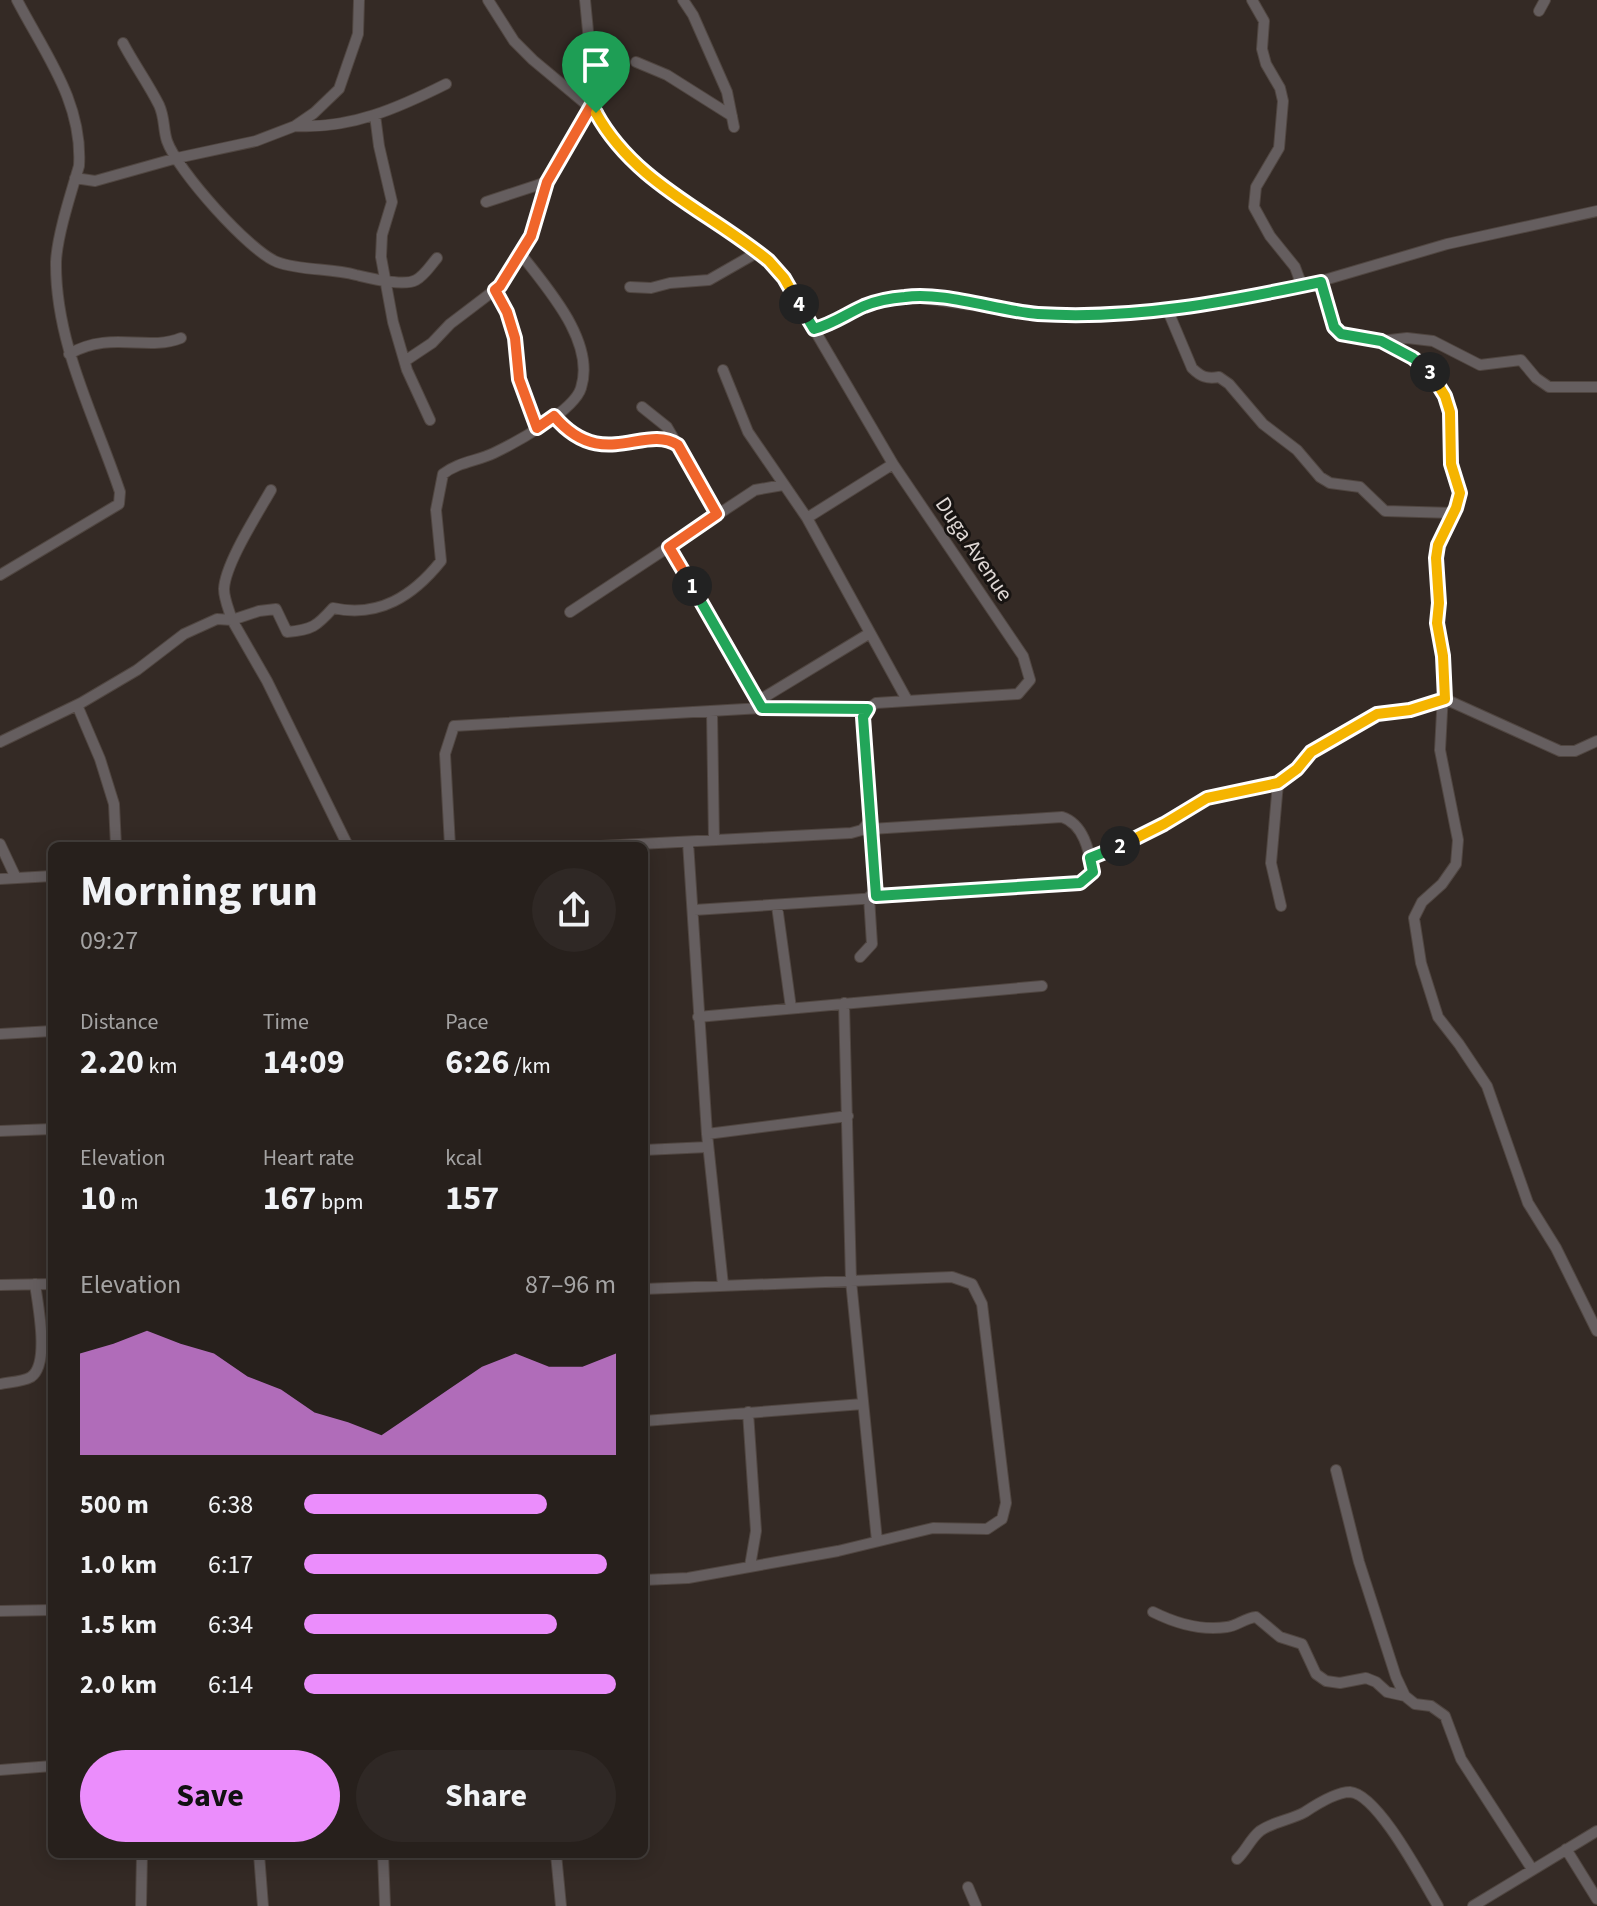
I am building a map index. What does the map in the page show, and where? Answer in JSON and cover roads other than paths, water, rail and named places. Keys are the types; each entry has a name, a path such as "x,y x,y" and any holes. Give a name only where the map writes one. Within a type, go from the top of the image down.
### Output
{"street":[{"path":"0,575 119,504 120,492 69,354 60,307 56,260 80,151 66,88 17,0"},
{"path":"75,178 95,181 177,158 256,141 295,126 339,89 358,34 359,0"},
{"path":"405,361 432,343 450,324 495,290 531,236 547,182 594,110 514,41 488,0"},
{"name":"Duga Avenue","path":"450,842 445,754 454,726 712,712 760,704 868,709 876,703 1018,694 1030,680 1023,656 893,464 784,278 758,252 661,187 607,134 594,110 585,0"},
{"path":"636,62 667,75 733,121 727,92 693,15 683,0"},
{"path":"1252,0 1264,21 1262,49 1266,64 1280,88 1283,101 1279,148 1256,187 1254,207 1270,236 1295,267 1302,286"},
{"path":"1539,11 1545,0"},
{"path":"123,43 162,110 167,141 177,158 217,212 261,254 281,263 408,283 416,280 437,258"},
{"path":"295,126 320,128 390,112 446,84"},
{"path":"375,115 392,202 382,235 381,257 393,322 405,361 430,420"},
{"path":"486,202 547,182"},
{"path":"814,329 830,325 865,306 907,296 1036,314 1168,311 1287,291 1447,244 1597,211"},
{"path":"630,287 651,288 709,280 758,252"},
{"path":"0,742 77,705 137,670 184,634 217,619 232,620 276,609 287,632 307,631 333,608 351,612 390,605 430,575 441,561 436,510 443,474 451,468 492,455 537,428 581,389 584,361 579,343 566,316 520,253"},
{"path":"1321,282 1334,327 1341,334 1381,341 1407,338 1433,341 1480,365 1521,360 1536,378 1549,387 1597,387"},
{"path":"495,290 507,312 515,338 519,379 537,428"},
{"path":"1168,311 1192,368 1199,375 1219,377 1229,384 1263,424 1297,450 1320,477 1330,483 1360,487 1385,511 1453,513"},
{"path":"69,354 81,347 109,341 181,338"},
{"path":"1381,341 1426,368 1445,396 1450,412 1451,464 1460,493 1438,545 1436,558 1437,623 1443,656 1445,699 1440,750 1458,840 1456,864 1442,884 1422,902 1414,918 1421,963 1438,1017 1487,1086 1528,1203 1556,1248 1597,1331"},
{"path":"723,370 748,432 807,518 907,700"},
{"path":"642,407 667,427 717,514"},
{"path":"554,416 563,427 600,446 662,439 678,445"},
{"path":"807,518 893,464"},
{"path":"570,612 755,490 783,485"},
{"path":"271,490 224,584 225,597 232,620 267,681 346,842"},
{"path":"669,547 760,704 870,633"},
{"path":"1090,858 1142,836 1207,798 1278,783 1297,769 1311,752 1377,714 1410,710 1445,699 1560,751 1575,751 1597,741"},
{"path":"77,705 100,759 114,804 116,842"},
{"path":"860,957 872,944 870,825 863,717 868,709"},
{"path":"712,712 714,840"},
{"path":"1278,783 1271,863 1281,906"},
{"path":"648,844 851,833 870,825 1062,817 1073,820 1093,872 1080,883 694,910"},
{"path":"688,842 708,1147 723,1285"},
{"path":"0,844 16,878"},
{"path":"0,879 48,876"},
{"path":"777,906 791,1008"},
{"path":"698,1017 1042,986"},
{"path":"844,1003 851,1281 877,1541"},
{"path":"0,1034 48,1031"},
{"path":"707,1134 848,1116"},
{"path":"0,1131 48,1129"},
{"path":"648,1150 708,1147"},
{"path":"648,1289 952,1277 972,1284 982,1304 1006,1503 1002,1519 987,1529 933,1528 688,1578 648,1580"},
{"path":"0,1384 35,1375 40,1364 42,1348 35,1284"},
{"path":"0,1285 48,1284"},
{"path":"648,1421 863,1404"},
{"path":"748,1412 756,1531 750,1566"},
{"path":"1336,1470 1359,1562 1405,1696 1415,1704 1431,1706 1445,1716 1461,1759 1532,1869"},
{"path":"0,1611 48,1610"},
{"path":"1153,1612 1171,1621 1201,1627 1229,1627 1256,1617 1271,1631 1302,1644 1316,1674 1326,1681 1340,1683 1366,1678 1387,1692 1405,1696"},
{"path":"0,1770 48,1766"},
{"path":"1237,1859 1260,1832 1274,1823 1299,1815 1346,1792 1357,1793 1371,1802 1387,1824 1438,1906"},
{"path":"1473,1906 1597,1831"},
{"path":"1566,1849 1597,1899"},
{"path":"141,1906 142,1858"},
{"path":"259,1858 263,1906"},
{"path":"383,1858 385,1906"},
{"path":"556,1858 561,1906"},
{"path":"968,1887 976,1906"}]}
